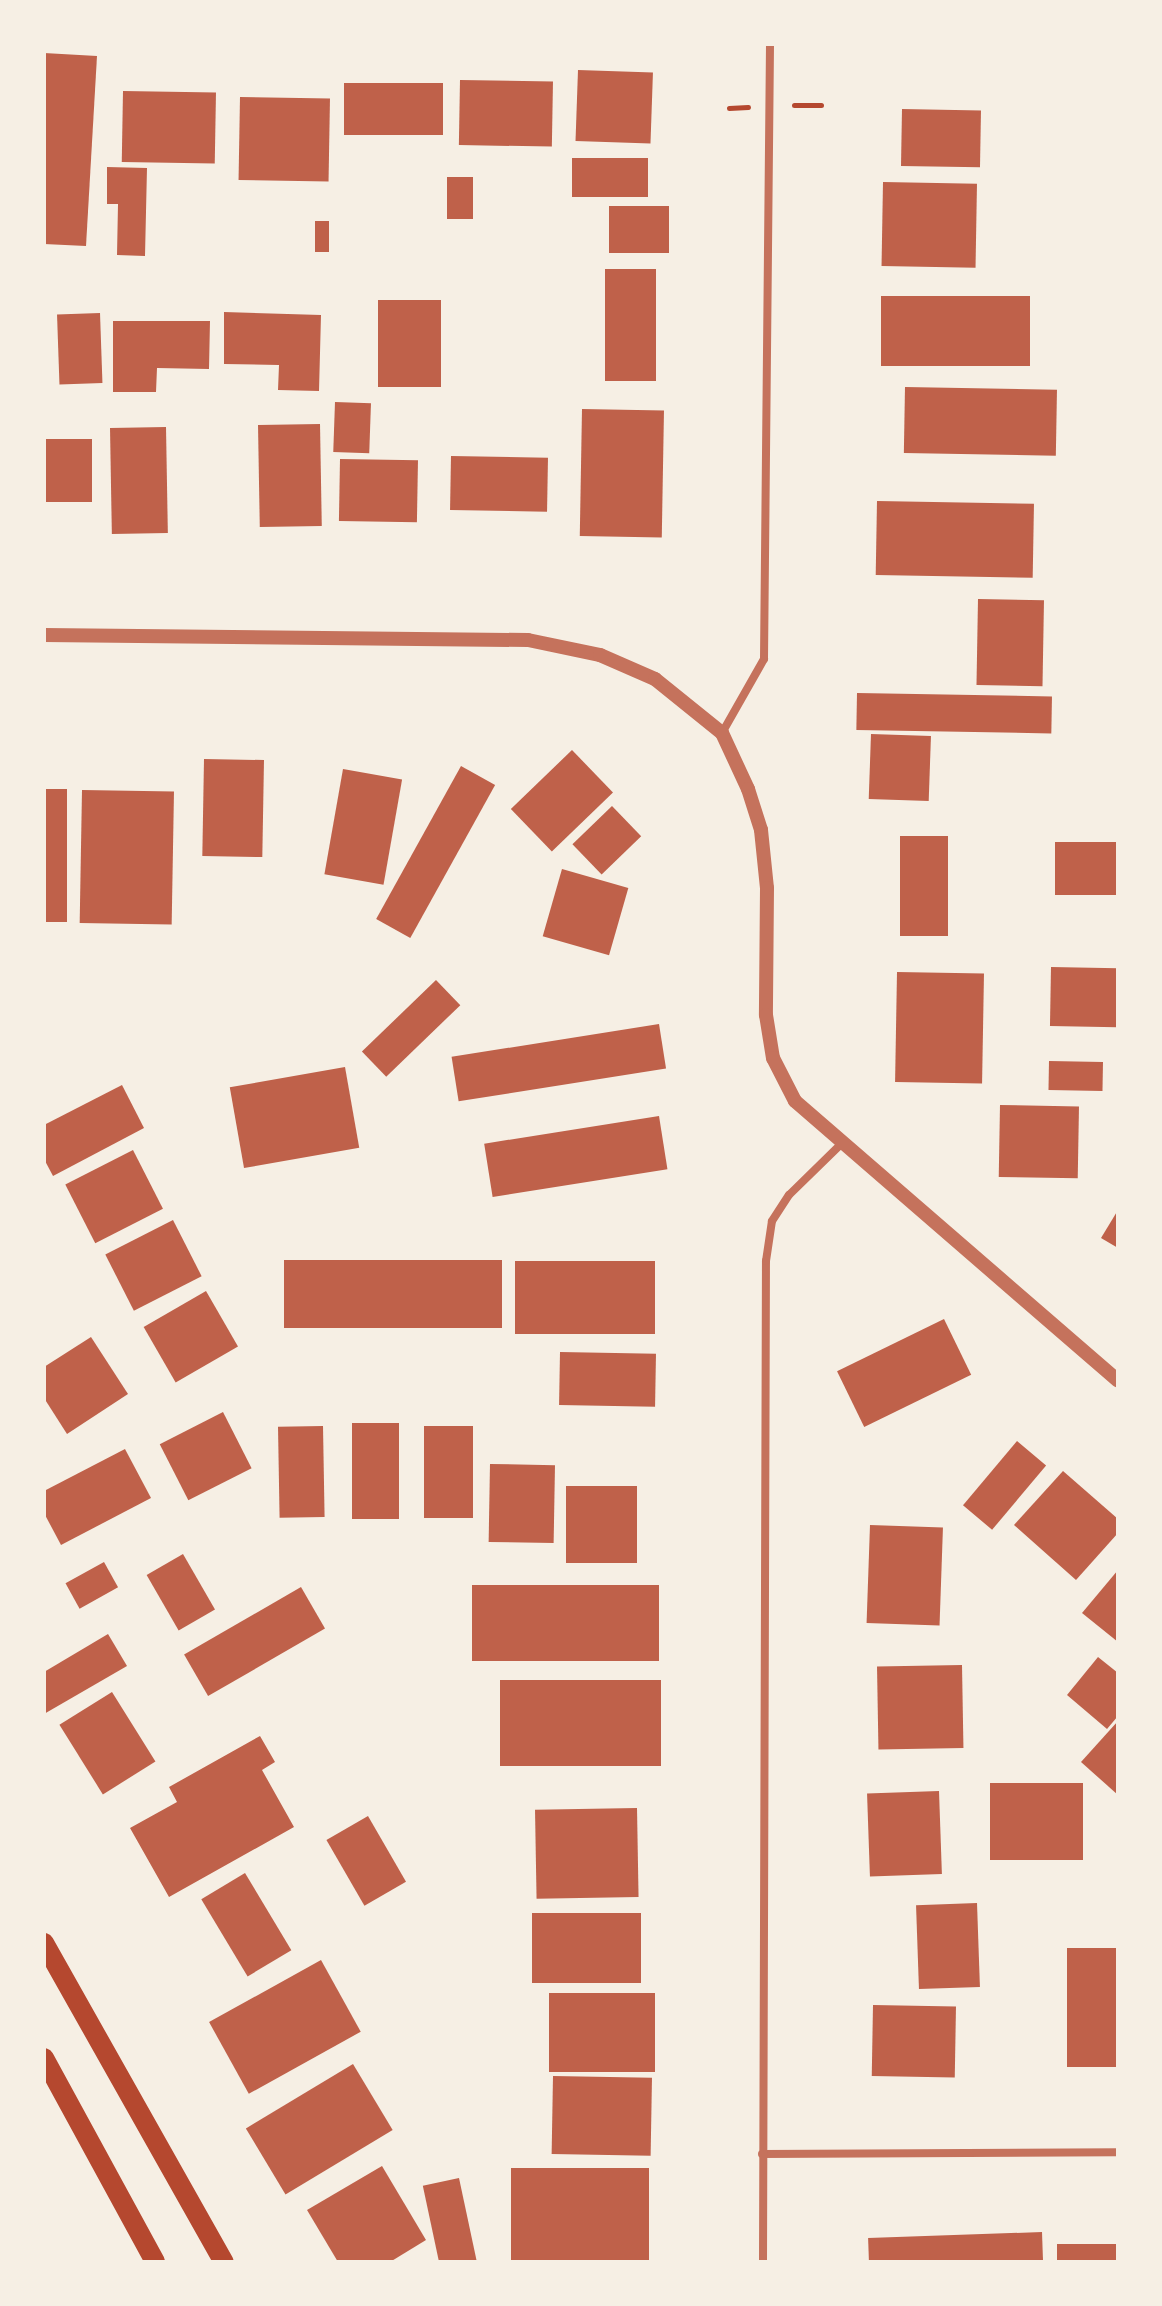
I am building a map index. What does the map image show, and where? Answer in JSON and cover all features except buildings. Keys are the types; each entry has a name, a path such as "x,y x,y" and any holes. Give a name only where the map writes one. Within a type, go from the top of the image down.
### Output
{"main road":[{"path":"44,1943 224,2262"},
{"path":"44,2058 155,2262"}],"street":[{"path":"722,733 764,659 770,44"},
{"path":"44,635 528,640 600,655 655,679 722,733 761,830 767,888 766,1015 773,1058 795,1101 840,1145 1118,1381"},
{"path":"763,2262 766,1261 772,1221 789,1195 840,1145"},
{"path":"762,2154 1118,2152"}]}
